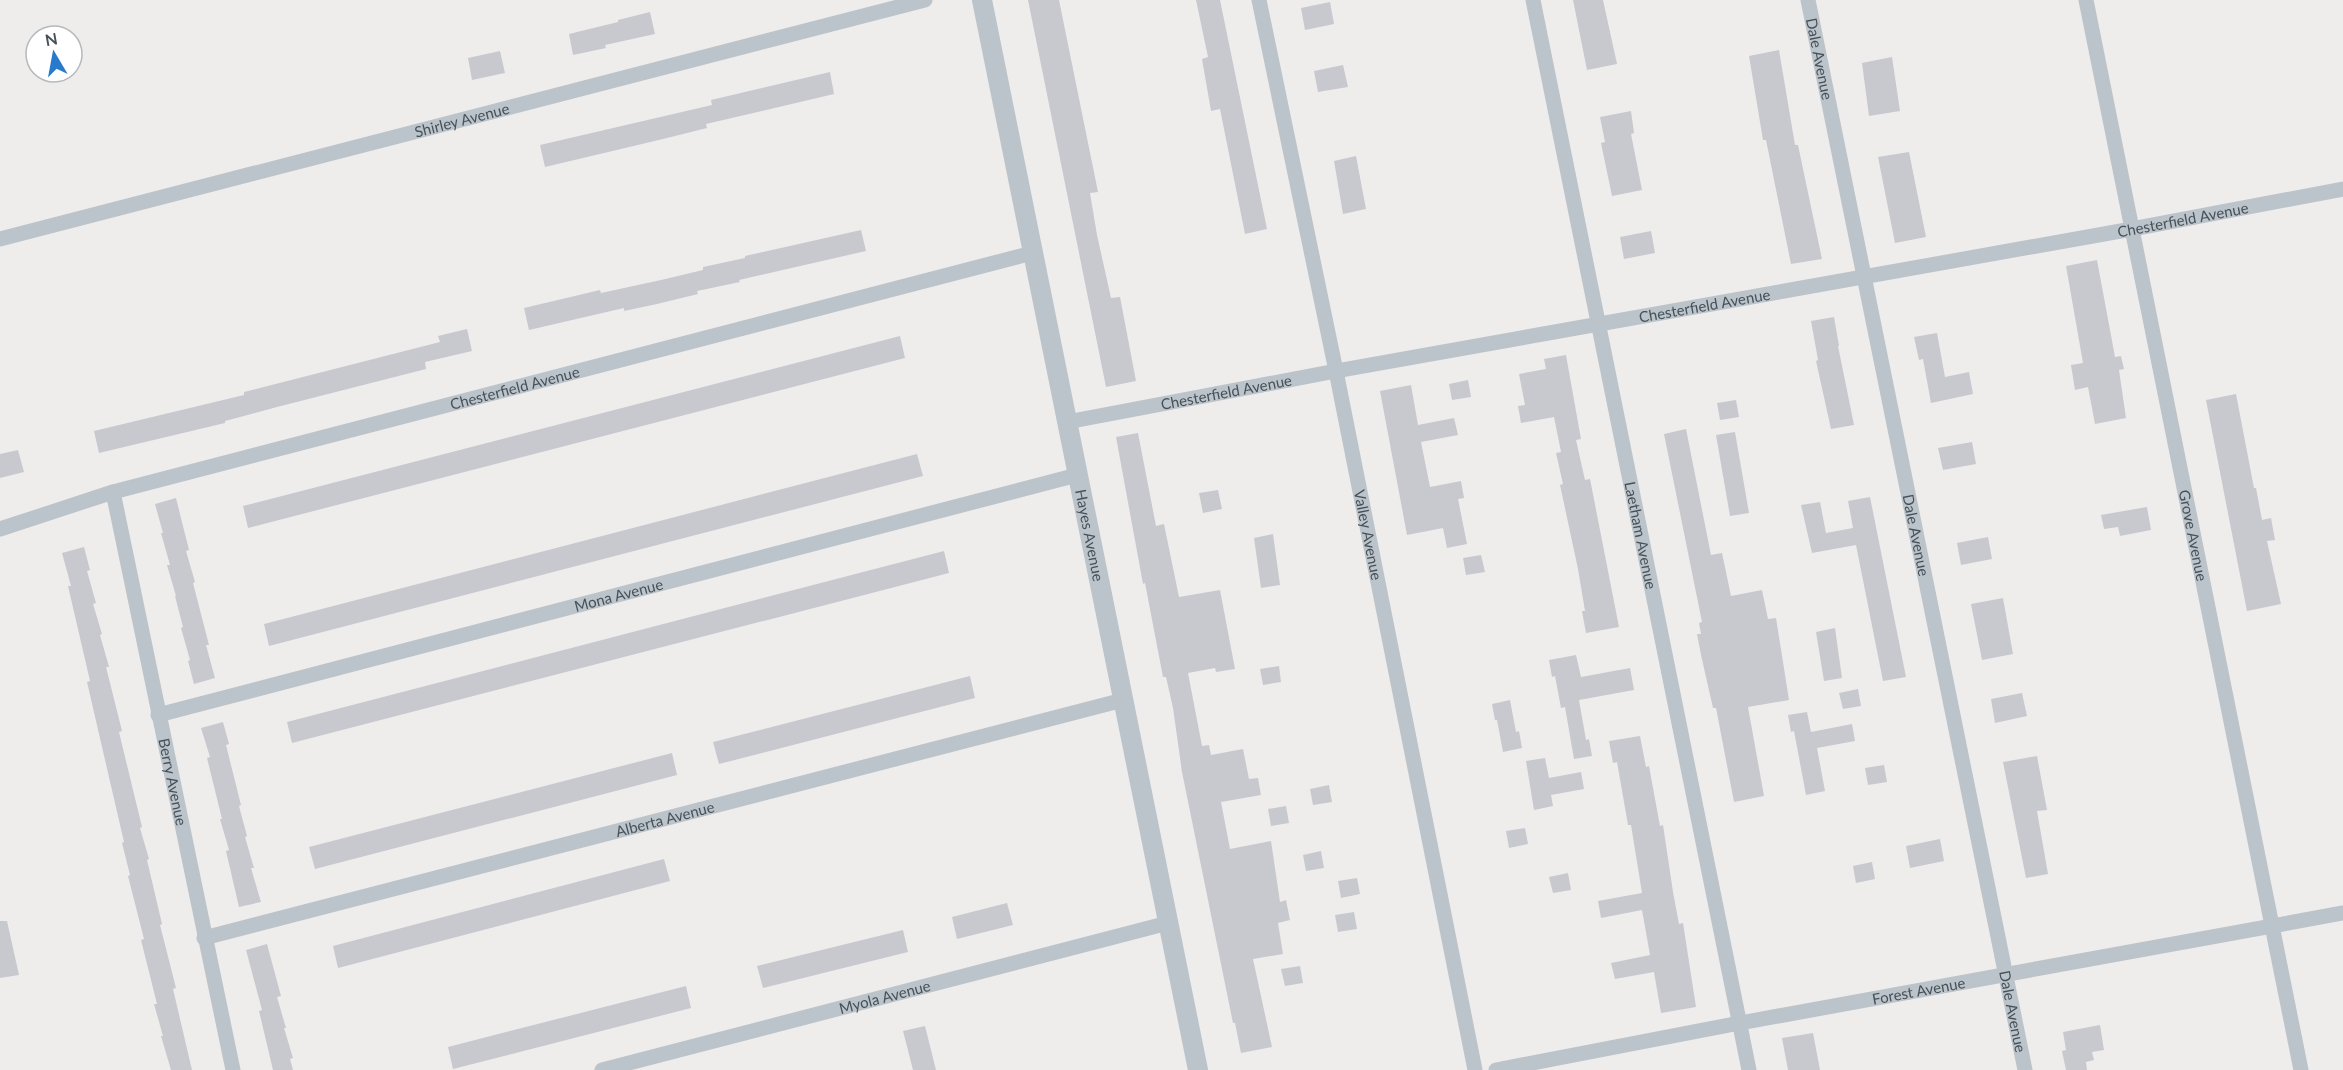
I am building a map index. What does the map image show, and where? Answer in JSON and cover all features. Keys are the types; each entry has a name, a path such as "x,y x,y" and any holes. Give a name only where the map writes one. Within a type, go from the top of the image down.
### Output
{"street":[{"name":"Shirley Avenue","path":"0,239 925,0"},
{"name":"Hayes Avenue","path":"982,0 1197,1070"},
{"name":"Valley Avenue","path":"1259,0 1336,371 1475,1070"},
{"name":"Laetham Avenue","path":"1533,0 1749,1070"},
{"name":"Dale Avenue","path":"1808,0 2025,1070"},
{"name":"Grove Avenue","path":"2085,0 2301,1070"},
{"name":"Chesterfield Avenue","path":"1067,422 1336,371 2132,229 2343,189"},
{"name":"Chesterfield Avenue","path":"0,529 113,492 1032,253"},
{"name":"Mona Avenue","path":"158,715 1077,475"},
{"name":"Berry Avenue","path":"113,492 233,1070"},
{"name":"Alberta Avenue","path":"204,938 1123,700"},
{"name":"Forest Avenue","path":"1496,1070 2343,913"},
{"name":"Myola Avenue","path":"602,1070 1168,922"}],"building":[{"path":"1028,0 1059,0 1098,192 1090,193 1097,235 1111,298 1120,297 1136,381 1106,387"},
{"path":"1196,0 1220,0 1267,229 1245,234 1220,109 1211,111 1202,59 1208,57"},
{"path":"1573,0 1603,0 1617,64 1587,70"},
{"path":"1330,2 1334,24 1305,30 1301,8"},
{"path":"650,12 655,34 573,55 569,34"},
{"path":"1779,50 1795,145 1798,145 1822,259 1791,264 1766,140 1763,140 1749,56"},
{"path":"500,51 505,73 472,80 468,58"},
{"path":"1892,57 1900,111 1869,116 1862,63"},
{"path":"1343,65 1348,87 1318,92 1314,71"},
{"path":"830,72 834,94 706,124 707,128 545,167 540,145 712,105 711,100"},
{"path":"1631,111 1634,133 1631,134 1642,190 1612,196 1601,143 1605,142 1600,117"},
{"path":"1909,152 1926,237 1895,243 1878,157"},
{"path":"1356,156 1366,209 1343,214 1334,161"},
{"path":"861,230 866,251 739,280 740,282 697,291 698,294 657,304 624,311 624,308 529,330 524,308 600,290 601,293 661,280 703,270 703,267 745,258 745,256"},
{"path":"1651,231 1655,253 1624,259 1620,237"},
{"path":"2097,260 2115,357 2121,356 2124,369 2119,370 2126,418 2095,424 2088,387 2075,390 2071,365 2083,363 2066,266"},
{"path":"1834,317 1854,425 1831,429 1816,361 1818,360 1811,321"},
{"path":"467,329 472,351 425,362 426,369 277,407 225,421 225,423 99,453 94,431 244,395 244,392 440,342 438,336"},
{"path":"1937,333 1945,377 1969,372 1973,394 1931,403 1923,359 1919,360 1914,337"},
{"path":"900,336 905,358 248,528 243,506"},
{"path":"1566,355 1581,439 1576,440 1585,480 1590,479 1619,627 1586,633 1578,569 1560,485 1563,484 1556,453 1561,452 1554,417 1521,423 1518,406 1525,405 1519,374 1546,369 1544,359"},
{"path":"1468,380 1471,397 1452,400 1449,384"},
{"path":"1411,385 1418,425 1454,418 1458,435 1421,442 1430,487 1461,481 1464,498 1458,499 1467,544 1447,548 1443,528 1407,535 1380,391"},
{"path":"2236,394 2262,520 2271,518 2275,540 2267,541 2281,604 2247,611 2206,400"},
{"path":"1736,400 1739,417 1720,420 1717,403"},
{"path":"1686,429 1711,555 1722,553 1731,596 1762,590 1768,619 1776,618 1789,700 1748,707 1764,796 1734,802 1716,708 1713,708 1697,634 1701,634 1699,623 1702,622 1664,434"},
{"path":"1735,432 1749,513 1730,516 1716,435"},
{"path":"1138,433 1156,526 1164,524 1179,597 1220,590 1235,669 1216,672 1215,668 1188,673 1202,746 1209,745 1211,755 1243,749 1249,779 1258,778 1261,795 1221,802 1230,849 1271,841 1280,902 1286,900 1290,920 1278,923 1283,954 1253,959 1272,1047 1241,1053 1182,772 1173,708 1166,677 1163,677 1145,583 1143,584 1116,437"},
{"path":"1972,442 1976,464 1943,470 1938,448"},
{"path":"18,450 24,472 0,478 0,454"},
{"path":"917,454 923,476 269,646 264,624"},
{"path":"1218,490 1222,509 1203,513 1199,493"},
{"path":"1870,497 1906,677 1883,681 1856,545 1812,553 1801,505 1820,502 1826,533 1853,528 1848,501"},
{"path":"176,498 189,550 186,551 195,582 193,583 209,645 206,645 215,678 194,684 155,504"},
{"path":"2147,507 2151,530 2120,536 2118,527 2104,529 2101,515"},
{"path":"1273,534 1280,585 1261,588 1254,538"},
{"path":"1988,537 1992,559 1961,565 1957,543"},
{"path":"84,547 90,570 87,571 96,603 93,604 109,667 106,667 122,731 119,732 149,859 147,860 162,924 160,925 176,988 173,989 192,1070 171,1070 161,1036 163,1036 154,1004 157,1004 141,940 144,939 128,876 130,875 122,843 124,842 87,682 90,681 62,553"},
{"path":"944,551 949,573 292,743 287,722"},
{"path":"1481,555 1485,572 1466,575 1463,558"},
{"path":"2003,598 2013,654 1982,660 1971,604"},
{"path":"1835,628 1842,678 1824,681 1816,632"},
{"path":"1576,655 1581,677 1630,668 1634,690 1579,700 1586,740 1589,739 1592,756 1574,759 1565,707 1561,708 1555,676 1552,677 1549,660"},
{"path":"1279,666 1281,682 1263,685 1260,669"},
{"path":"970,676 975,698 719,764 713,742"},
{"path":"1858,689 1861,706 1843,709 1839,693"},
{"path":"2022,693 2027,716 1995,723 1991,699"},
{"path":"1510,700 1516,732 1519,731 1522,748 1503,752 1492,704"},
{"path":"1807,712 1811,732 1852,724 1855,741 1817,748 1825,791 1806,795 1794,731 1791,732 1788,715"},
{"path":"223,722 229,744 226,745 247,836 245,837 254,868 251,868 261,902 239,907 226,851 229,850 207,758 210,757 201,728"},
{"path":"1640,736 1646,767 1649,766 1660,826 1663,825 1679,924 1683,923 1696,1007 1661,1013 1654,972 1615,979 1611,963 1650,955 1642,910 1601,918 1598,901 1642,893 1631,825 1628,825 1617,762 1613,763 1609,741"},
{"path":"672,753 677,775 315,869 309,847"},
{"path":"2037,756 2047,810 2037,811 2048,874 2026,878 2003,762"},
{"path":"1545,758 1549,778 1581,772 1584,789 1551,795 1553,806 1534,810 1526,761"},
{"path":"1884,765 1887,782 1868,785 1865,768"},
{"path":"1329,785 1332,802 1313,805 1310,789"},
{"path":"1286,806 1289,823 1271,826 1268,809"},
{"path":"1525,828 1528,844 1509,848 1506,831"},
{"path":"1940,839 1944,861 1910,868 1906,846"},
{"path":"1321,851 1324,868 1306,871 1303,855"},
{"path":"664,859 670,881 338,968 333,946"},
{"path":"1872,862 1875,879 1856,883 1853,866"},
{"path":"1568,873 1571,890 1553,893 1549,877"},
{"path":"1357,878 1360,894 1341,898 1338,881"},
{"path":"1007,903 1013,925 957,939 952,917"},
{"path":"1354,912 1357,929 1338,932 1335,915"},
{"path":"0,921 7,921 19,975 0,978"},
{"path":"903,930 908,952 763,988 757,966"},
{"path":"267,944 281,996 277,997 293,1058 290,1059 293,1070 273,1070 259,1011 262,1010 246,950"},
{"path":"1300,966 1303,983 1285,986 1281,969"},
{"path":"686,986 691,1008 453,1069 448,1047"},
{"path":"2100,1025 2104,1050 2092,1052 2094,1060 2086,1062 2087,1070 2066,1070 2062,1051 2066,1050 2063,1032"},
{"path":"925,1026 936,1070 913,1070 903,1031"},
{"path":"1813,1033 1820,1070 1788,1070 1782,1038"}]}
